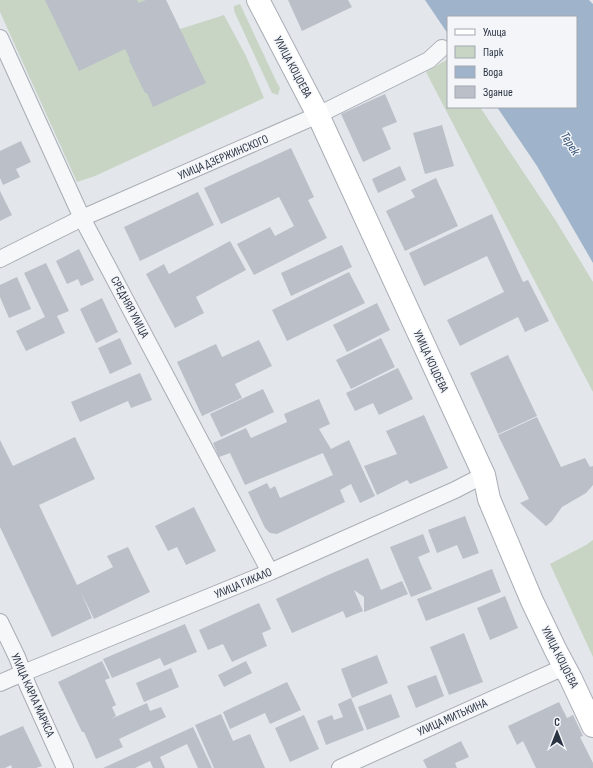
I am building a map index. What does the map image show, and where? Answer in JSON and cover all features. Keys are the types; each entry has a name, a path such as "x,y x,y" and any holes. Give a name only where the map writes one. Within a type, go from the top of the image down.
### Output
{"street":[{"name":"УЛИЦА КОЦОЕВА","path":"258,0 318,115 484,475 489,499 526,587 593,726"},
{"name":"СРЕДНЯЯ УЛИЦА","path":"0,38 82,218 270,572"},
{"name":"УЛИЦА ДЗЕРЖИНСКОГО","path":"0,259 82,218 318,115 429,60 442,48"},
{"name":"УЛИЦА ГИКАЛО","path":"0,683 270,572 456,490 484,475"},
{"name":"УЛИЦА КАРЛА МАРКСА","path":"0,622 65,768"},
{"name":"УЛИЦА МИТЬКИНА","path":"340,768 564,667"}],"green space":[{"path":"0,0 166,0 180,29 224,15 246,56 264,98 95,176 77,182 0,12"},
{"path":"240,4 280,88 278,95 272,93 234,11 234,6"},
{"path":"447,60 447,108 481,108 556,221 593,282 593,392 556,322 426,72"},
{"path":"593,540 593,657 550,564"}],"water":[{"name":"Терек","path":"425,0 589,0 593,4 593,263 537,166 498,108 577,108 577,16 447,16 447,33"}],"building":[{"path":"45,0 137,0 139,3 146,0 166,0 206,83 153,107 125,49 79,71"},
{"path":"288,0 348,0 352,7 302,31"},
{"path":"385,94 397,122 382,128 391,149 363,162 341,114"},
{"path":"442,125 454,166 425,174 413,133"},
{"path":"21,141 31,162 16,169 20,177 3,185 0,178 0,151"},
{"path":"291,148 314,197 308,200 327,238 254,275 237,244 270,227 275,236 294,226 279,197 221,224 204,188"},
{"path":"400,166 406,180 378,193 372,179"},
{"path":"436,178 458,226 405,251 386,211 415,197 411,190"},
{"path":"0,191 12,215 0,221"},
{"path":"198,192 214,225 140,261 124,227"},
{"path":"492,214 523,282 528,280 549,321 525,332 518,317 460,346 447,320 504,292 487,256 424,286 409,253"},
{"path":"230,241 246,270 196,297 204,313 175,328 146,274 164,264 169,274"},
{"path":"342,245 352,267 291,296 281,273"},
{"path":"79,249 94,280 81,286 78,279 67,284 56,261"},
{"path":"46,263 69,311 57,316 65,333 26,351 16,331 45,317 24,273"},
{"path":"349,272 365,303 287,341 272,310"},
{"path":"17,277 31,309 9,318 0,297 0,285"},
{"path":"102,298 118,332 96,343 80,309"},
{"path":"377,303 390,330 347,352 333,325"},
{"path":"120,338 132,364 110,374 98,348"},
{"path":"381,338 395,367 351,389 336,360"},
{"path":"259,340 272,366 235,384 242,398 202,416 177,362 216,344 222,357"},
{"path":"508,355 537,416 498,434 470,373"},
{"path":"398,368 413,399 379,415 373,403 355,411 346,393"},
{"path":"140,373 152,400 131,408 128,401 80,422 71,402"},
{"path":"263,389 274,412 221,437 210,414"},
{"path":"319,399 330,424 319,429 331,449 349,440 375,496 360,503 351,484 340,490 345,502 277,534 270,533 265,528 248,492 267,483 270,489 275,486 280,498 333,475 323,453 245,485 230,453 219,457 213,443 246,428 251,438 287,422 284,414"},
{"path":"424,415 448,468 410,484 407,480 377,495 364,466 397,454 386,431"},
{"path":"537,417 561,467 585,458 590,467 593,466 593,485 586,493 562,507 552,521 546,526 520,503 529,499 498,435"},
{"path":"75,437 95,479 39,505 77,585 113,567 107,556 128,547 150,592 94,619 81,592 92,618 52,637 0,527 0,440 13,466"},
{"path":"194,507 216,551 186,565 177,547 168,551 155,526"},
{"path":"465,516 479,553 463,559 457,545 437,553 428,530"},
{"path":"423,534 430,552 418,557 432,589 411,597 390,547"},
{"path":"368,558 381,590 402,581 408,594 364,612 364,597 354,590 363,611 346,618 343,611 292,633 276,599"},
{"path":"492,569 501,592 426,621 417,599"},
{"path":"505,596 518,628 490,640 477,608"},
{"path":"259,603 271,629 262,633 267,646 232,662 223,644 208,650 199,630"},
{"path":"185,624 197,652 164,666 160,658 112,678 103,659"},
{"path":"464,633 483,682 449,695 430,647"},
{"path":"377,655 388,683 352,698 341,669"},
{"path":"102,661 110,678 105,680 116,705 112,707 116,716 111,719 147,703 150,711 161,707 166,717 119,739 123,747 96,759 58,682"},
{"path":"246,661 252,673 224,687 218,675"},
{"path":"171,668 179,687 144,702 136,683"},
{"path":"436,675 444,696 416,708 407,686"},
{"path":"287,682 301,710 270,724 265,713 230,729 223,712"},
{"path":"391,694 400,717 367,730 358,707"},
{"path":"351,698 364,730 326,745 317,721 332,715 334,720 343,717 338,704"},
{"path":"559,702 567,718 573,715 583,736 580,737 593,763 593,768 536,768 523,741 517,745 508,726"},
{"path":"221,714 233,741 250,734 265,768 214,768 195,725"},
{"path":"304,715 319,749 290,762 275,728"},
{"path":"23,726 42,766 36,768 12,768 11,765 5,768 0,768 0,736"},
{"path":"193,727 212,768 198,768 187,744 160,757 165,768 153,768 150,761 135,768 103,768"},
{"path":"461,741 469,757 455,763 457,768 427,768 423,760"}]}
